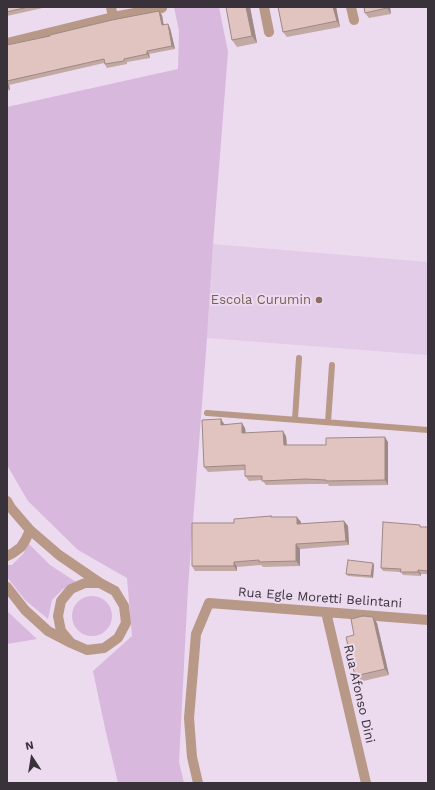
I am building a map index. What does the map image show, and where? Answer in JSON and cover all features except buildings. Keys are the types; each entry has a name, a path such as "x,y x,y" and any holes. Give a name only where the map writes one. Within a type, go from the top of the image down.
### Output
{"street":[{"path":"111,7 113,17"},
{"path":"264,7 269,32"},
{"path":"351,7 354,20"},
{"path":"7,43 113,17 162,8"},
{"path":"7,501 11,508 30,530 59,555 100,583 115,591 124,606 126,623 118,638 104,648 87,650 48,631 25,610 7,587"},
{"path":"7,556 21,547 30,530"},
{"path":"71,643 61,631 58,616 61,601 71,590 85,583 100,583"},
{"name":"Rua Egle Moretti Belintani","path":"198,783 192,757 189,718 196,634 209,603 428,620"},
{"name":"Rua Afonso Dini","path":"326,612 366,783"}],"lane":[{"path":"295,419 299,358"},
{"path":"328,422 332,365"},
{"path":"207,413 428,430"}],"shaded area":[{"path":"174,7 219,7 228,52 188,587 179,762 184,783 118,783 93,671 132,636 127,578 78,550 28,501 7,465 7,107 178,69 179,31"},
{"name":"Escola Curumin","path":"213,244 428,262 428,355 207,338"},
{"path":"28,543 50,565 76,582 63,589 52,600 48,619 25,600 7,577 7,565 12,565 24,553"},
{"path":"92,596 100,598 106,602 110,608 112,616 110,624 106,630 100,634 92,636 84,634 78,630 74,624 72,616 74,608 78,602 84,598"},
{"path":"7,611 37,639 7,644"}],"place":[{"name":"Escola Curumin","path":"319,300"}]}
